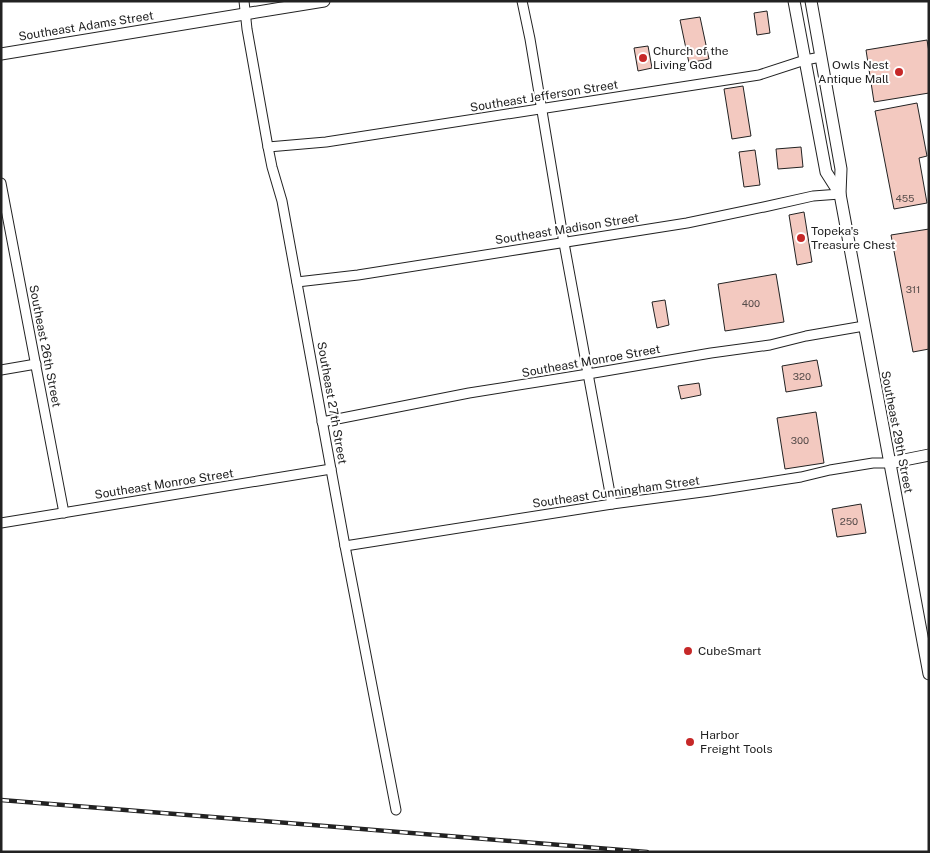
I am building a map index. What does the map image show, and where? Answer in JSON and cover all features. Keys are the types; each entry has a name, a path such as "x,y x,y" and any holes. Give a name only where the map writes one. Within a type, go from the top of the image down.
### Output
{"main road":[{"name":"Southeast Adams Street","path":"1,54 324,1"},
{"name":"Southeast 29th Street","path":"794,1 826,172 840,194"},
{"name":"Southeast 29th Street","path":"811,1 841,169 840,194 929,674"},
{"path":"889,463 929,455"}],"street":[{"name":"Southeast 27th Street","path":"244,1 247,29 268,147 282,201 345,546 396,810"},
{"path":"522,1 612,504"},
{"name":"Southeast Jefferson Street","path":"268,147 326,142 759,75 805,60 821,57"},
{"name":"Southeast 26th Street","path":"1,183 4,211 36,364 64,513"},
{"name":"Southeast Madison Street","path":"296,282 358,275 687,223 813,196 840,194"},
{"name":"Southeast Monroe Street","path":"322,422 469,393 770,345 806,336 864,326"},
{"path":"1,370 36,364"},
{"name":"Southeast Cunningham Street","path":"345,546 612,504 710,492 873,463 889,463"},
{"name":"Southeast Monroe Street","path":"1,524 331,469"}],"building":[{"path":"767,11 770,33 757,35 754,13"},
{"path":"700,17 709,59 689,63 680,20"},
{"name":"Owls Nest Antique Mall","path":"927,40 929,52 929,93 874,102 866,50"},
{"name":"Church of the Living God","path":"648,46 652,68 638,71 634,48"},
{"path":"743,86 751,136 732,139 724,89"},
{"path":"917,103 927,156 919,158 927,203 894,209 875,111"},
{"path":"801,147 803,167 778,169 776,149"},
{"path":"755,150 760,185 744,187 739,152"},
{"name":"Topeka's Treasure Chest","path":"804,212 812,262 797,265 789,215"},
{"path":"929,229 929,349 913,352 891,235"},
{"path":"776,274 784,322 725,331 718,284"},
{"path":"665,300 669,325 657,328 652,302"},
{"path":"817,360 822,386 786,392 782,366"},
{"path":"699,383 701,395 681,399 678,386"},
{"path":"816,412 824,463 785,469 777,418"},
{"path":"861,504 866,533 837,537 832,509"}],"railway":[{"path":"1,800 647,852"}],"place":[{"name":"Church of the Living God","path":"643,58"},
{"name":"Owls Nest Antique Mall","path":"899,72"},
{"name":"Topeka's Treasure Chest","path":"801,238"},
{"name":"CubeSmart","path":"688,651"},
{"name":"Harbor Freight Tools","path":"690,742"}]}
